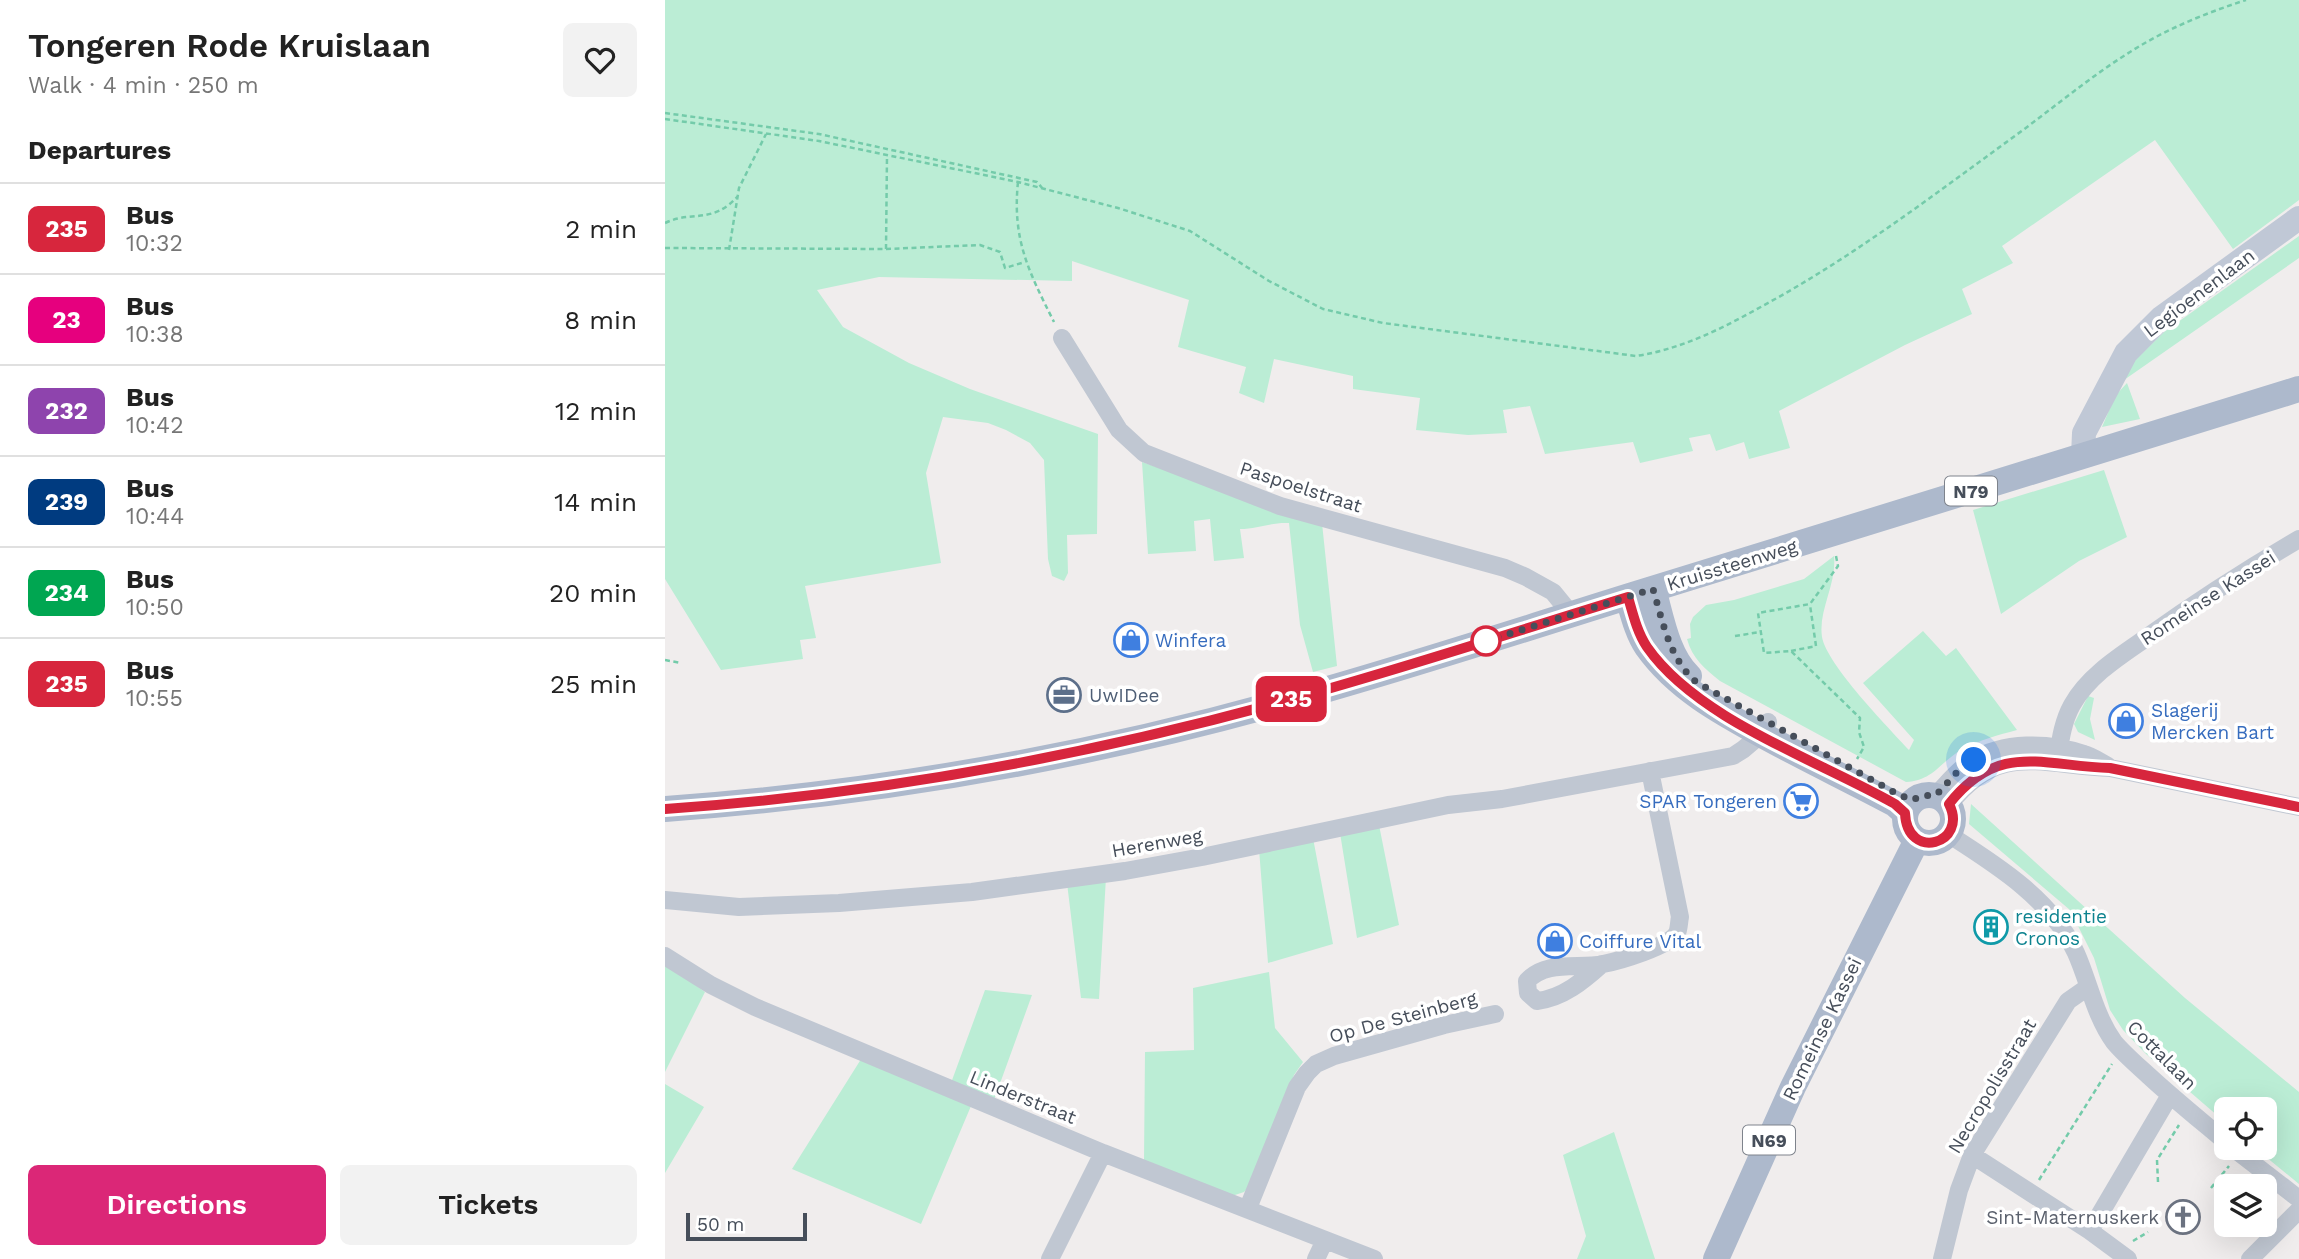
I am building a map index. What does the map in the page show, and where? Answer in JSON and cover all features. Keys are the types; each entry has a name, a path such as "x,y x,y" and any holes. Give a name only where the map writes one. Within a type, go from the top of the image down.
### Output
{"main road":[{"name":"Kruissteenweg","path":"665,809 853,789 978,770 1114,744 1274,704 1829,536 2299,389"},
{"path":"1640,593 1685,672 1764,728 1890,801 1926,803"},
{"path":"1764,728 1851,768 1899,795 1926,803 1954,819 1948,834 1934,843 1917,840 1905,825 1926,803"},
{"name":"Romeinse Kassei","path":"1716,1259 1793,1087 1917,840"}],"street":[{"name":"Legioenenlaan","path":"2083,456 2084,433 2126,354 2142,335 2161,318 2299,218"},
{"name":"Paspoelstraat","path":"1062,338 1119,430 1144,453 1280,506 1505,568 1553,592 1571,614"},
{"name":"Romeinse Kassei","path":"2058,755 2063,727 2072,705 2087,685 2110,663 2186,609 2299,539"},
{"name":"Herenweg","path":"665,900 739,907 839,903 972,892 1151,866 1448,805 1502,799 1733,756 1745,749 1764,728"},
{"path":"1926,803 1995,767 2058,755 2085,754 2110,768 2299,807"},
{"path":"1602,964 1664,944 1677,933 1680,917 1650,771"},
{"name":"Cottalaan","path":"1948,834 2010,877 2042,904 2068,938 2107,1029 2121,1049 2169,1095 2214,1132"},
{"name":"Linderstraat","path":"665,956 711,985 755,1007 1103,1153 1374,1259"},
{"name":"Necropolisstraat","path":"1942,1259 1959,1190 1972,1155 2068,1001 2088,987"},
{"name":"Op De Steinberg","path":"1248,1208 1297,1087 1316,1064 1333,1056 1444,1025 1495,1014"},
{"path":"2090,1231 2169,1095"},
{"path":"1050,1259 1103,1153"},
{"path":"1972,1155 2090,1231 2128,1259"},
{"name":"Cottalaan","path":"2249,1160 2299,1199"},
{"path":"2250,1259 2299,1210"},
{"path":"1316,1259 1325,1240"}],"path":[{"path":"665,119 820,141 1018,182 1118,208 1190,231 1269,281 1322,309 1383,323 1636,356 1688,344 1819,274 1888,229 2130,51 2178,26 2246,0"},
{"path":"665,113 820,134 1037,182 1043,189"},
{"path":"729,250 739,188 766,134"},
{"path":"886,249 887,156"},
{"path":"1018,182 1016,209 1025,262 1062,338"},
{"path":"665,223 716,212 729,206 738,196"},
{"path":"665,248 886,249 980,245 1000,252 1005,268 1025,262"},
{"path":"1810,604 1758,612 1764,653 1816,646 1810,604 1838,566 1829,536"},
{"path":"1735,636 1761,632"},
{"path":"1791,651 1860,718 1859,732 1864,747 1851,768"},
{"path":"665,660 681,663"},
{"path":"2031,1193 2121,1049"},
{"path":"2158,1182 2157,1160 2188,1110"},
{"path":"2211,1188 2226,1160"}],"green space":[{"path":"665,0 2299,0 2299,200 2233,249 2155,140 2002,246 2013,263 1962,289 1972,314 1905,345 1779,411 1790,448 1749,459 1744,442 1716,451 1710,434 1689,438 1693,451 1640,463 1633,442 1545,454 1530,406 1503,410 1507,433 1468,435 1416,430 1420,398 1353,389 1353,376 1274,359 1264,403 1239,393 1246,367 1178,347 1189,300 1072,261 1072,281 879,277 817,290 843,327 909,363 970,389 1098,434 1097,534 1067,535 1068,573 1064,581 1052,576 1048,559 1044,460 1030,443 1006,430 988,423 943,417 926,473 941,563 805,586 816,638 800,640 803,659 721,670 665,579"},
{"path":"2299,236 2299,258 2124,380 2131,364 2164,332"},
{"path":"2127,383 2140,419 2102,427 2115,396"},
{"path":"1142,462 1322,523 1337,666 1313,672 1300,625 1289,523 1240,529 1244,558 1214,561 1210,519 1194,521 1196,551 1148,554"},
{"path":"2104,470 2127,537 2079,561 2001,614 1973,510"},
{"path":"1834,556 1833,577 1821,627 1826,649 1859,695 1909,750 1914,740 1863,683 1923,631 1946,656 1956,648 2017,730 1969,746 1924,778 1906,782 1720,681 1696,657 1687,639 1691,638 1690,624 1693,617 1706,605 1734,600 1804,579"},
{"path":"2088,696 2094,698 2090,719 2095,740 2078,732 2074,724"},
{"path":"1971,804 2185,998 2299,1092 2299,1184 2270,1160 2277,1160 2277,1097 2214,1097 2214,1113 2146,1054 2123,1030 2110,1010 2094,958 2070,910 1969,824"},
{"path":"1379,825 1399,925 1357,938 1340,833"},
{"path":"1313,838 1333,944 1268,963 1259,849"},
{"path":"1106,877 1099,999 1081,998 1067,883"},
{"path":"665,963 705,992 665,1072"},
{"path":"1269,972 1275,1028 1303,1062 1294,1075 1250,1186 1244,1192 1232,1196 1144,1160 1145,1052 1194,1050 1193,988"},
{"path":"985,990 1032,995 994,1100 951,1083"},
{"path":"863,1056 971,1106 921,1224 792,1169"},
{"path":"665,1084 704,1107 665,1173"},
{"path":"1614,1132 1655,1259 1577,1259 1586,1236 1563,1155"}],"bus line":[{"name":"235","path":"665,809 853,789 978,770 1114,744 1274,704 1628,597 1638,630 1648,648 1688,690 1761,734 1895,804 1905,813 1905,825 1910,834 1925,843 1942,840 1948,834 1954,819 1949,804 1971,780 1995,767 2029,761 2110,768 2299,807"}],"place":[{"name":"Winfera","path":"1131,640"},
{"name":"UwIDee","path":"1064,695"},
{"name":"Slagerij Mercken Bart","path":"2126,721"},
{"name":"SPAR Tongeren","path":"1801,801"},
{"name":"residentie Cronos","path":"1991,927"},
{"name":"Coiffure Vital","path":"1555,941"},
{"name":"Sint-Maternuskerk","path":"2183,1217"}],"route":[{"path":"1486,641 1653,589 1677,659 1685,672 1696,682 1899,795 1913,800 1928,794 1936,795 1960,769 1974,760"}]}
